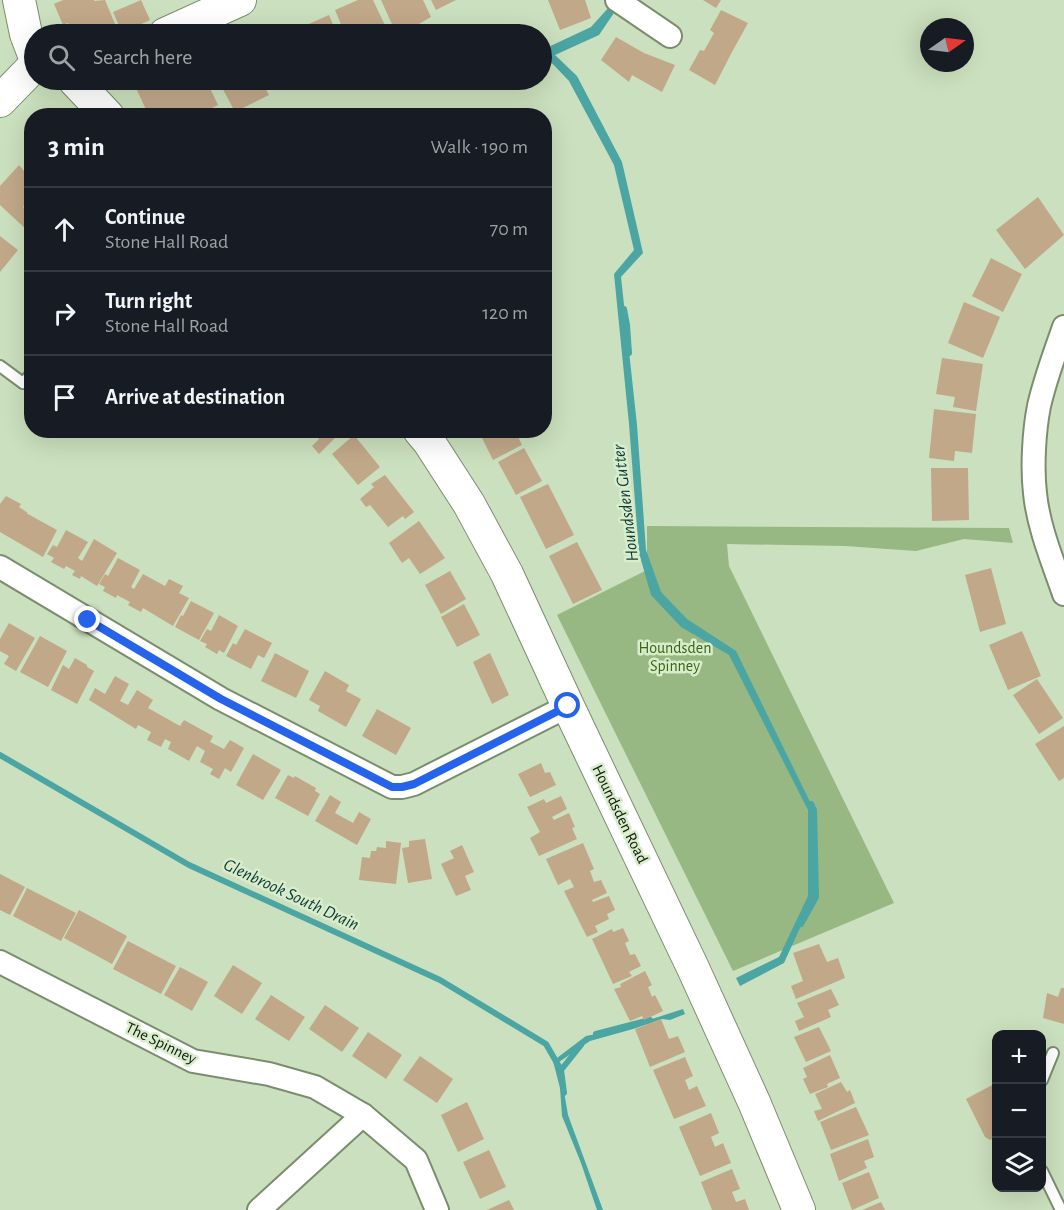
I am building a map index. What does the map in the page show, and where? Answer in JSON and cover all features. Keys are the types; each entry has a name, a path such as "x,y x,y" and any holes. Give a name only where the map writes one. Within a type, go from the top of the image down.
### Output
{"street":[{"path":"20,0 24,24"},
{"path":"187,24 240,0"},
{"path":"616,0 670,36"},
{"path":"0,101 24,76"},
{"path":"83,90 100,108"},
{"path":"1064,327 1039,407 1034,452 1035,494 1045,538 1064,594"},
{"name":"Houndsden Road","path":"426,438 470,504 507,574 693,968 754,1102 799,1210"},
{"path":"0,567 221,699 392,787 414,784 568,706"},
{"name":"The Spinney","path":"0,962 193,1062 269,1074 315,1087 363,1114 416,1160 437,1210"},
{"path":"259,1210 363,1114"}],"lane":[{"path":"0,366 24,382"},
{"path":"1046,1069 1053,1053"},
{"path":"1046,1180 1061,1210"}],"green space":[{"name":"Houndsden Spinney","path":"647,526 1009,528 1013,543 964,539 916,551 845,546 727,544 729,566 894,903 733,971 557,615 647,570"}],"water":[{"path":"610,6 616,10 599,35 555,55 577,76 622,162 643,253 621,277 637,425 646,550 661,592 687,619 736,651 814,810 813,899 784,963 740,986 736,978 779,957 808,896 808,810 729,655 681,627 651,595 639,553 614,274 634,250 614,165 569,81 552,63 552,45 591,27"},
{"path":"683,1009 685,1014 670,1020 662,1019 590,1041 559,1062 568,1115 603,1210 597,1210 562,1116 560,1088 553,1061 586,1036 621,1029"}],"building":[{"path":"63,0 105,0 115,24 63,24 54,4"},
{"path":"141,0 150,20 141,24 118,24 113,12"},
{"path":"358,0 373,0 384,24 341,24 335,10"},
{"path":"381,0 423,0 431,17 419,24 392,24"},
{"path":"431,0 456,0 436,10"},
{"path":"548,0 585,0 591,18 560,30"},
{"path":"703,0 721,0 716,8"},
{"path":"721,10 748,23 715,85 689,70 700,50 704,51 714,33 710,30"},
{"path":"329,15 333,24 309,24"},
{"path":"616,37 644,53 675,65 662,92 632,75 629,82 601,60"},
{"path":"137,90 211,90 218,105 212,108 145,108"},
{"path":"223,90 266,90 269,95 243,108 233,108"},
{"path":"19,165 24,171 24,227 0,205 0,186"},
{"path":"1038,197 1064,235 1025,269 996,230"},
{"path":"0,236 18,250 0,272"},
{"path":"991,258 1022,274 1003,312 972,296"},
{"path":"964,302 1000,317 983,358 948,343"},
{"path":"942,358 983,364 976,411 953,407 955,397 936,394"},
{"path":"934,409 976,414 972,453 955,451 954,461 929,458"},
{"path":"335,438 319,454 312,446 319,439"},
{"path":"351,438 356,438 380,467 358,485 332,454"},
{"path":"482,438 519,438 522,445 493,460"},
{"path":"524,448 542,481 516,495 498,462"},
{"path":"931,468 968,468 969,520 932,521"},
{"path":"385,475 414,512 405,519 403,516 388,527 370,505 366,507 360,499 374,487 371,484"},
{"path":"548,484 574,535 546,549 520,497"},
{"path":"6,496 21,504 19,507 28,513 26,513 57,530 43,557 0,532 0,504"},
{"path":"419,521 445,558 420,574 409,558 402,563 389,543"},
{"path":"66,530 88,542 78,558 82,561 94,539 117,553 97,586 81,576 80,579 72,575 75,571 66,566 64,569 51,562 54,558 47,554 53,545 57,547"},
{"path":"577,542 602,590 573,604 549,556"},
{"path":"118,558 140,570 131,587 134,589 143,574 165,586 169,579 183,586 179,593 189,598 173,626 143,608 141,612 128,605 130,602 117,595 116,598 103,591 105,587 99,584 105,574 108,576"},
{"path":"991,568 1006,624 980,632 965,575"},
{"path":"450,571 466,599 441,614 425,585"},
{"path":"191,601 214,613 199,640 175,627"},
{"path":"464,604 480,635 457,647 441,617"},
{"path":"219,615 238,626 224,653 219,650 217,654 205,647 207,644 200,641 207,629 211,631"},
{"path":"9,623 35,638 16,671 4,664 9,656 0,651 0,639"},
{"path":"245,629 272,643 264,658 258,655 251,669 226,656 233,643 236,645"},
{"path":"1022,631 1041,676 1008,690 989,645"},
{"path":"40,636 67,651 48,687 20,672"},
{"path":"275,653 309,671 296,698 261,681"},
{"path":"490,653 509,695 492,704 473,662"},
{"path":"75,658 94,671 77,704 51,690 63,665 69,669"},
{"path":"325,671 349,685 346,691 361,699 346,727 318,711 320,706 309,700"},
{"path":"115,676 129,684 120,701 128,705 137,690 153,700 148,708 180,726 184,720 213,736 210,742 224,749 230,740 244,748 231,772 225,768 219,779 210,774 213,769 200,762 205,751 197,746 189,761 168,749 171,742 165,739 161,747 147,740 151,732 138,725 136,729 89,700 95,688 105,694"},
{"path":"1037,679 1063,718 1039,734 1013,695"},
{"path":"377,709 411,728 396,755 362,736"},
{"path":"1064,726 1064,778 1059,781 1035,744"},
{"path":"253,754 281,770 263,800 236,785"},
{"path":"541,763 545,773 550,772 556,785 530,797 518,774"},
{"path":"288,775 294,778 295,776 316,788 315,791 320,794 308,816 275,798"},
{"path":"330,795 341,802 335,813 353,823 359,812 371,819 357,845 315,821"},
{"path":"561,796 567,809 552,817 554,820 569,813 577,839 539,856 530,838 540,832 527,807 544,799 546,803"},
{"path":"425,839 432,879 408,883 402,848 409,847 409,841"},
{"path":"386,841 401,843 396,884 359,880 362,857 370,858 371,851 376,851 377,847 386,848"},
{"path":"583,843 594,869 590,871 594,882 601,880 607,893 592,900 593,902 609,896 615,910 607,914 609,919 595,926 598,932 587,937 564,891 574,887 570,879 558,885 546,859"},
{"path":"462,845 474,872 465,876 471,890 456,896 441,864 454,858 450,851"},
{"path":"0,874 25,887 10,915 0,910"},
{"path":"27,888 76,913 61,941 13,916"},
{"path":"79,910 127,936 112,964 64,938"},
{"path":"623,928 629,941 625,943 630,955 635,954 641,966 629,972 632,976 613,984 592,939 612,929 613,932"},
{"path":"128,941 176,966 161,994 113,969"},
{"path":"819,944 827,962 838,958 845,978 796,999 791,986 803,981 793,953"},
{"path":"233,965 262,983 242,1014 214,996"},
{"path":"180,967 208,982 192,1011 164,995"},
{"path":"645,971 652,985 648,987 652,997 655,995 663,1011 644,1020 642,1016 630,1021 614,989"},
{"path":"1061,988 1064,988 1064,1024 1043,1018 1047,993 1058,997"},
{"path":"831,989 839,1005 828,1010 831,1017 799,1031 795,1021 804,1017 797,1003"},
{"path":"271,995 305,1017 289,1041 255,1019"},
{"path":"325,1005 359,1028 342,1052 309,1029"},
{"path":"661,1019 669,1039 678,1036 685,1052 650,1067 635,1029"},
{"path":"819,1027 831,1051 806,1062 794,1037"},
{"path":"368,1032 402,1055 386,1079 352,1056"},
{"path":"830,1055 840,1078 827,1084 828,1087 810,1094 803,1079 807,1077 803,1068"},
{"path":"420,1056 453,1079 437,1103 403,1080"},
{"path":"685,1057 693,1076 685,1080 689,1090 697,1086 706,1106 674,1119 653,1070"},
{"path":"841,1082 847,1092 850,1090 855,1103 818,1121 814,1111 822,1109 815,1094"},
{"path":"992,1085 992,1139 985,1137 966,1099"},
{"path":"467,1102 484,1139 458,1152 441,1115"},
{"path":"856,1107 869,1135 831,1150 820,1122"},
{"path":"711,1113 719,1133 711,1137 715,1147 723,1143 731,1163 700,1176 679,1127"},
{"path":"868,1139 874,1157 864,1161 867,1168 839,1181 830,1154"},
{"path":"489,1150 506,1187 480,1199 463,1162"},
{"path":"732,1169 740,1189 732,1192 736,1202 745,1199 749,1210 712,1210 701,1182"},
{"path":"869,1172 879,1198 852,1210 842,1183"},
{"path":"509,1200 514,1210 487,1210"},
{"path":"881,1202 885,1210 862,1210"}],"waterway":[{"name":"Houndsden Gutter","path":"624,309 629,353"},
{"name":"Glenbrook South Drain","path":"0,755 189,865 440,980 546,1044 561,1070 564,1093"},
{"name":"Houndsden Gutter","path":"801,924 816,897 814,810 811,804"},
{"name":"Houndsden Gutter","path":"596,1034 650,1020"},
{"name":"Houndsden Gutter","path":"561,1070 581,1045"}],"route":[{"path":"88,620 221,699 392,787 414,784 568,706"}]}
